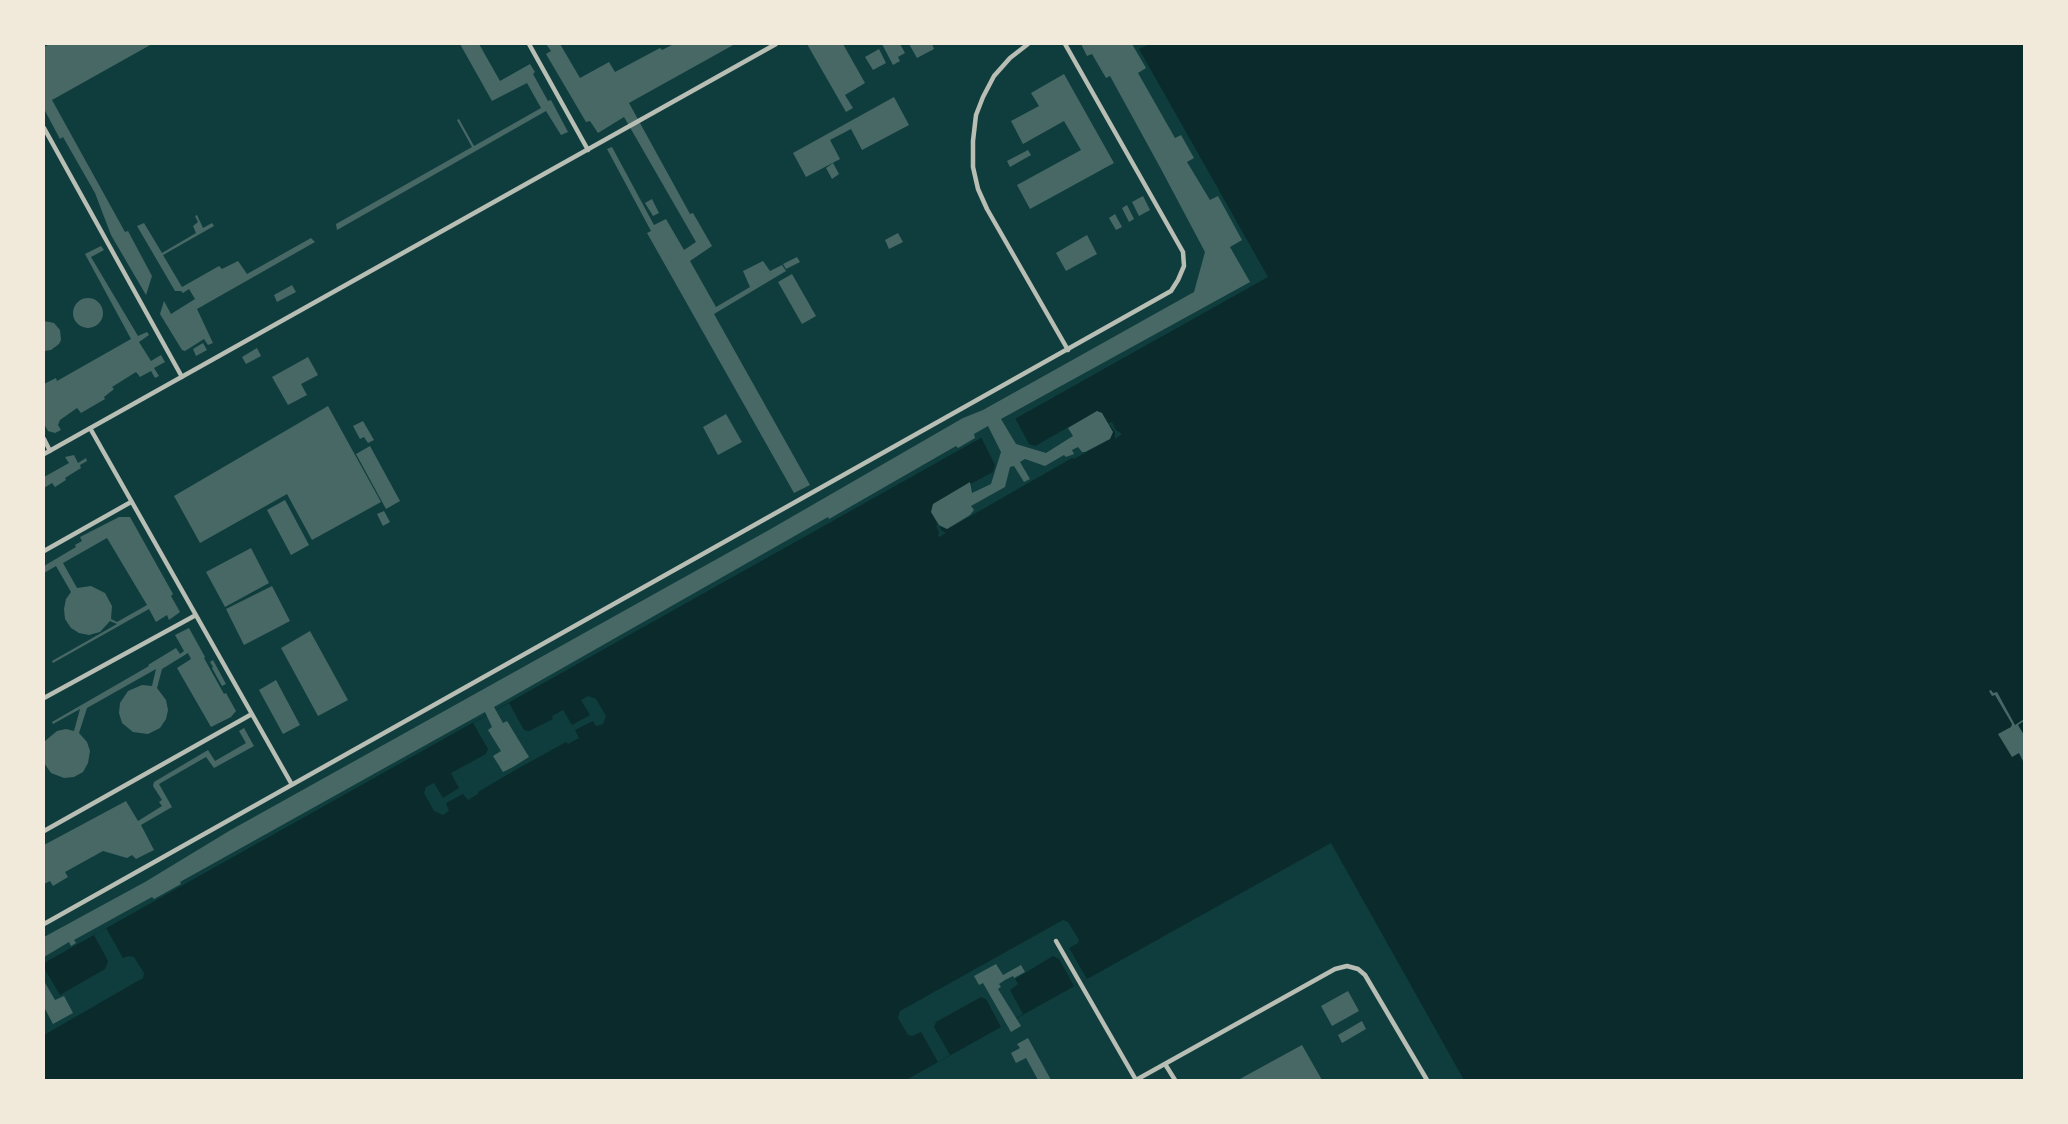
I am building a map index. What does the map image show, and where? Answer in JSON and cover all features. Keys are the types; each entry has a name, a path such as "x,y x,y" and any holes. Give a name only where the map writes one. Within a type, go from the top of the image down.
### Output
{"lane":[{"path":"529,44 588,150"},
{"path":"44,454 776,44"},
{"path":"1028,44 999,70 984,97 976,115 973,167 978,189 987,209 1068,350"},
{"path":"44,924 291,783 1171,291 1179,280 1184,266 1183,252 1065,44"},
{"path":"44,128 182,376"},
{"path":"90,428 291,783"},
{"path":"44,439 50,451"},
{"path":"44,551 131,502"},
{"path":"44,698 196,615"},
{"path":"44,831 252,714"},
{"path":"1056,941 1136,1080 1335,969 1347,966 1358,969 1365,975 1427,1080"},
{"path":"1165,1064 1175,1080"}],"water":[{"path":"1150,44 2024,44 2024,1080 1464,1080 1331,843 906,1080 44,1080 44,963 1268,277 1139,49"}],"pier":[{"path":"1097,411 1102,413 1107,424 1112,422 1116,430 1122,434 1115,439 1115,432 1110,425 1113,432 1110,439 1072,458 955,525 947,529 939,526 946,533 938,536 936,526 938,525 931,512 933,504 993,472 995,465 981,437 1015,418 1029,444 1035,446"},
{"path":"588,696 596,699 606,716 603,724 596,726 593,721 575,730 579,738 568,744 566,742 517,769 468,800 463,794 446,803 449,811 443,815 434,811 424,793 426,787 434,783 443,798 459,788 451,773 486,754 488,749 473,723 509,703 524,730 529,731 553,719 552,716 563,710 572,725 590,715 581,700"},
{"path":"1063,920 1068,922 1079,940 1069,948 1087,979 1074,986 1059,959 1053,956 1015,979 1018,984 1010,990 1023,1014 1001,1027 986,999 981,997 936,1022 934,1027 950,1055 938,1062 921,1032 912,1036 908,1035 898,1018 900,1011"},
{"path":"106,928 123,958 134,957 144,973 143,978 44,1035 44,968 60,995 105,969 108,961 94,935"}],"building":[{"path":"50,44 152,44 52,100 152,276 146,295 111,235 95,193 63,137 60,139 44,109 44,47"},
{"path":"460,44 479,44 500,81 530,64 548,101 551,100 568,132 561,135 546,111 337,230 336,224 472,147 457,120 459,119 474,146 541,108 527,83 492,101"},
{"path":"546,44 560,44 580,78 609,62 615,72 660,48 662,50 674,44 735,44 629,103 690,214 693,213 712,246 690,261 716,307 750,287 743,271 763,261 770,271 782,265 786,271 714,314 810,485 794,493 647,233 651,231 607,149 612,147 654,225 666,219 684,250 696,242 624,117 598,133 590,121 586,122 546,54 551,51"},
{"path":"807,44 843,44 865,83 845,95 853,108 846,112"},
{"path":"882,44 900,44 905,53 898,57 900,61 893,65"},
{"path":"909,44 932,44 934,49 917,58"},
{"path":"1081,44 1132,44 1146,68 1138,73 1175,138 1181,135 1194,158 1187,162 1210,200 1218,196 1242,240 1230,247 1250,282 1001,419 1016,444 1046,453 1073,436 1068,428 1097,411 1102,413 1113,432 1110,439 1085,452 1078,447 1072,450 1074,454 1066,457 1064,455 1045,466 1025,459 1020,462 1030,479 1024,482 1014,466 1010,467 1005,487 971,506 974,510 970,515 947,529 939,525 931,512 933,504 970,482 972,493 991,484 1001,452 988,426 974,434 975,438 958,448 956,446 829,519 828,517 494,707 503,723 507,721 529,757 513,767 503,772 493,756 501,751 488,730 492,727 485,712 180,882 181,884 154,899 152,897 74,940 76,943 71,946 69,942 44,957 44,937 145,882 229,831 769,530 963,418 983,410 1194,292 1205,252 1110,76 1106,78 1092,54 1087,56"},
{"path":"879,49 886,63 873,70 865,57"},
{"path":"1064,74 1114,163 1030,209 1017,185 1081,150 1064,121 1023,144 1011,121 1039,106 1031,93"},
{"path":"894,97 909,125 862,150 851,129 830,140 840,159 806,177 793,153"},
{"path":"1028,150 1031,155 1010,167 1007,161"},
{"path":"833,163 839,174 832,179 826,168"},
{"path":"1143,196 1150,210 1139,216 1132,202"},
{"path":"652,199 659,213 653,216 645,203"},
{"path":"1127,205 1134,219 1129,222 1122,208"},
{"path":"1115,214 1122,227 1116,230 1109,218"},
{"path":"197,215 203,228 212,223 214,226 163,255 182,287 219,266 222,269 238,261 247,274 311,238 315,242 197,309 213,343 208,345 204,339 185,351 182,350 160,314 164,301 171,314 195,299 189,289 183,293 175,291 137,226 144,223 162,253 196,233 193,226 198,222 195,216"},
{"path":"898,233 903,242 889,249 885,240"},
{"path":"1087,235 1097,254 1066,271 1056,253"},
{"path":"101,246 104,250 91,257 138,336 147,332 149,335 139,342 151,361 161,355 165,362 154,368 159,376 155,378 151,371 140,377 136,372 112,387 114,389 104,397 105,399 81,413 77,408 60,420 58,425 61,430 55,433 48,431 44,424 44,384 56,378 57,381 131,339 85,254"},
{"path":"797,257 800,262 786,269 783,264"},
{"path":"792,274 816,316 802,324 778,282"},
{"path":"292,285 296,292 277,302 274,295"},
{"path":"88,298 99,302 103,313 99,324 88,328 77,324 73,313 77,302"},
{"path":"44,321 54,323 60,330 61,340 51,350 44,351"},
{"path":"203,343 207,350 196,356 193,349"},
{"path":"257,348 261,356 246,364 242,357"},
{"path":"308,357 318,375 301,384 307,395 288,405 272,377"},
{"path":"328,406 381,502 312,540 287,494 200,543 174,496"},
{"path":"726,414 742,442 718,455 703,427"},
{"path":"363,421 374,440 368,443 364,437 360,439 353,426"},
{"path":"370,446 400,501 386,509 356,454"},
{"path":"74,455 78,463 86,458 87,461 55,487 52,483 44,488 44,477 69,463 65,457"},
{"path":"285,500 309,545 291,555 267,510"},
{"path":"384,511 390,522 383,526 377,514"},
{"path":"119,517 130,517 173,594 171,596 180,612 169,620 167,615 156,622 149,609 53,663 52,661 117,624 110,621 100,632 89,635 71,628 65,619 64,609 66,599 71,592 56,566 44,573 44,566 76,547 75,545 82,541 80,537","holes":["107,538 147,605 117,622 111,619 112,606 105,593 91,586 77,588 63,563"]},
{"path":"251,548 269,583 225,607 206,572"},
{"path":"272,586 290,621 244,645 226,609"},
{"path":"189,628 224,694 226,693 236,711 231,717 211,727 177,668 191,659 188,653 162,669 157,688 166,700 168,710 166,719 160,728 148,734 133,732 122,723 119,713 120,703 128,691 142,685 152,686 156,669 87,708 79,733 87,742 90,751 88,763 83,772 74,777 64,778 51,773 44,763 45,741 57,731 66,729 74,731 80,709 53,724 52,722 176,648 180,654 184,651 175,635"},
{"path":"310,631 348,700 318,716 281,648"},
{"path":"213,660 226,684 222,686 212,668 210,662"},
{"path":"276,680 300,725 283,734 259,690"},
{"path":"1989,691 1993,693 1997,692 2015,725 2024,719 2018,725 2024,735 2024,763 2019,753 2012,757 1998,734 2011,727 2012,724 1995,695 1992,696"},
{"path":"244,728 254,746 214,768 206,757 159,784 172,807 141,825 154,850 136,859 132,855 127,858 103,851 65,872 68,877 53,886 50,881 44,884 44,845 126,801 138,821 162,806 159,802 162,800 153,786 154,782 208,750 215,761 246,743 239,731"},
{"path":"996,964 1003,975 1021,965 1025,972 999,984 1001,987 998,989 1021,1026 1011,1032 983,983 979,985 974,976"},
{"path":"44,981 55,1000 64,996 73,1013 53,1024 44,1007"},
{"path":"1348,991 1359,1011 1332,1026 1321,1006"},
{"path":"1362,1021 1366,1029 1342,1043 1338,1035"},
{"path":"1028,1038 1051,1080 1038,1080 1026,1058 1016,1063 1011,1053 1020,1048 1017,1044"},
{"path":"1302,1045 1322,1080 1238,1080"}]}
